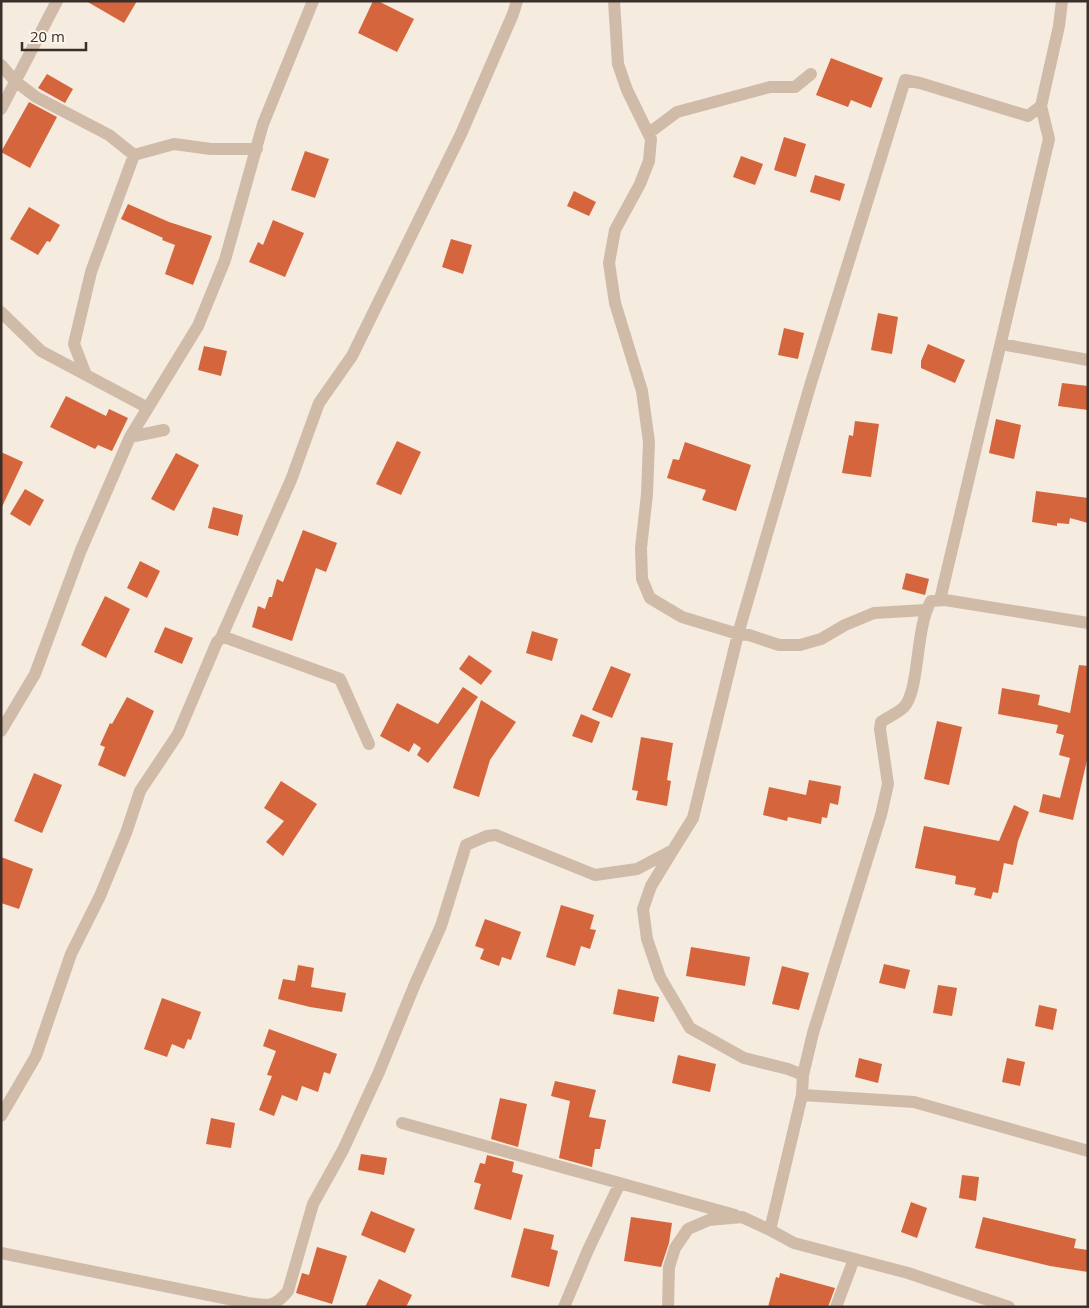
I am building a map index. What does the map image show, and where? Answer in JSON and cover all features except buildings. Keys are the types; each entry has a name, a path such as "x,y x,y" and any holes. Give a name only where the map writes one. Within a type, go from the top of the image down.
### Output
{"street":[{"path":"1,109 58,1"},
{"path":"1,731 35,674 81,550 130,437 198,326 226,260 263,124 313,1"},
{"path":"1,1116 36,1056 71,954 100,896 126,832 140,791 178,734 217,642 221,638 291,480 319,403 352,356 461,134 517,1"},
{"path":"614,1 618,64 627,90 651,139 649,161 640,184 615,230 610,263 615,303 642,391 649,442 647,494 641,548 642,579 650,598 682,618 738,634 749,635 778,645 800,645 821,639 845,625 874,613 926,610"},
{"path":"940,600 1049,139 1041,106 1059,26 1062,1"},
{"path":"1,66 15,81 36,97 109,135 134,156"},
{"path":"648,132 677,112 770,87 795,87 811,74"},
{"path":"803,1075 788,1069 744,1058 690,1028 660,977 647,939 643,909 651,886 693,818 738,634 810,386 905,80 1028,116 1041,106"},
{"path":"134,156 174,144 211,148 257,149"},
{"path":"86,375 74,344 91,272 134,156"},
{"path":"1,312 41,351 148,408"},
{"path":"1001,344 1088,360"},
{"path":"130,437 164,430"},
{"path":"770,1230 802,1096 803,1075 813,1033 881,815 888,784 880,729 881,722 904,707 910,698 926,610 931,601 945,600 1088,623"},
{"path":"221,638 227,638 340,679 369,744"},
{"path":"1,1252 248,1303 270,1306 280,1304 288,1291 313,1204 344,1150 380,1072 414,984 441,926 466,845 487,836 496,835 596,875 638,869 672,850 680,840"},
{"path":"802,1096 914,1102 1088,1151"},
{"path":"402,1123 742,1217 794,1243 908,1273 1009,1307"},
{"path":"564,1307 588,1250 620,1183"},
{"path":"668,1307 669,1267 675,1248 688,1229 709,1220 742,1217"},
{"path":"836,1307 854,1259"}]}
